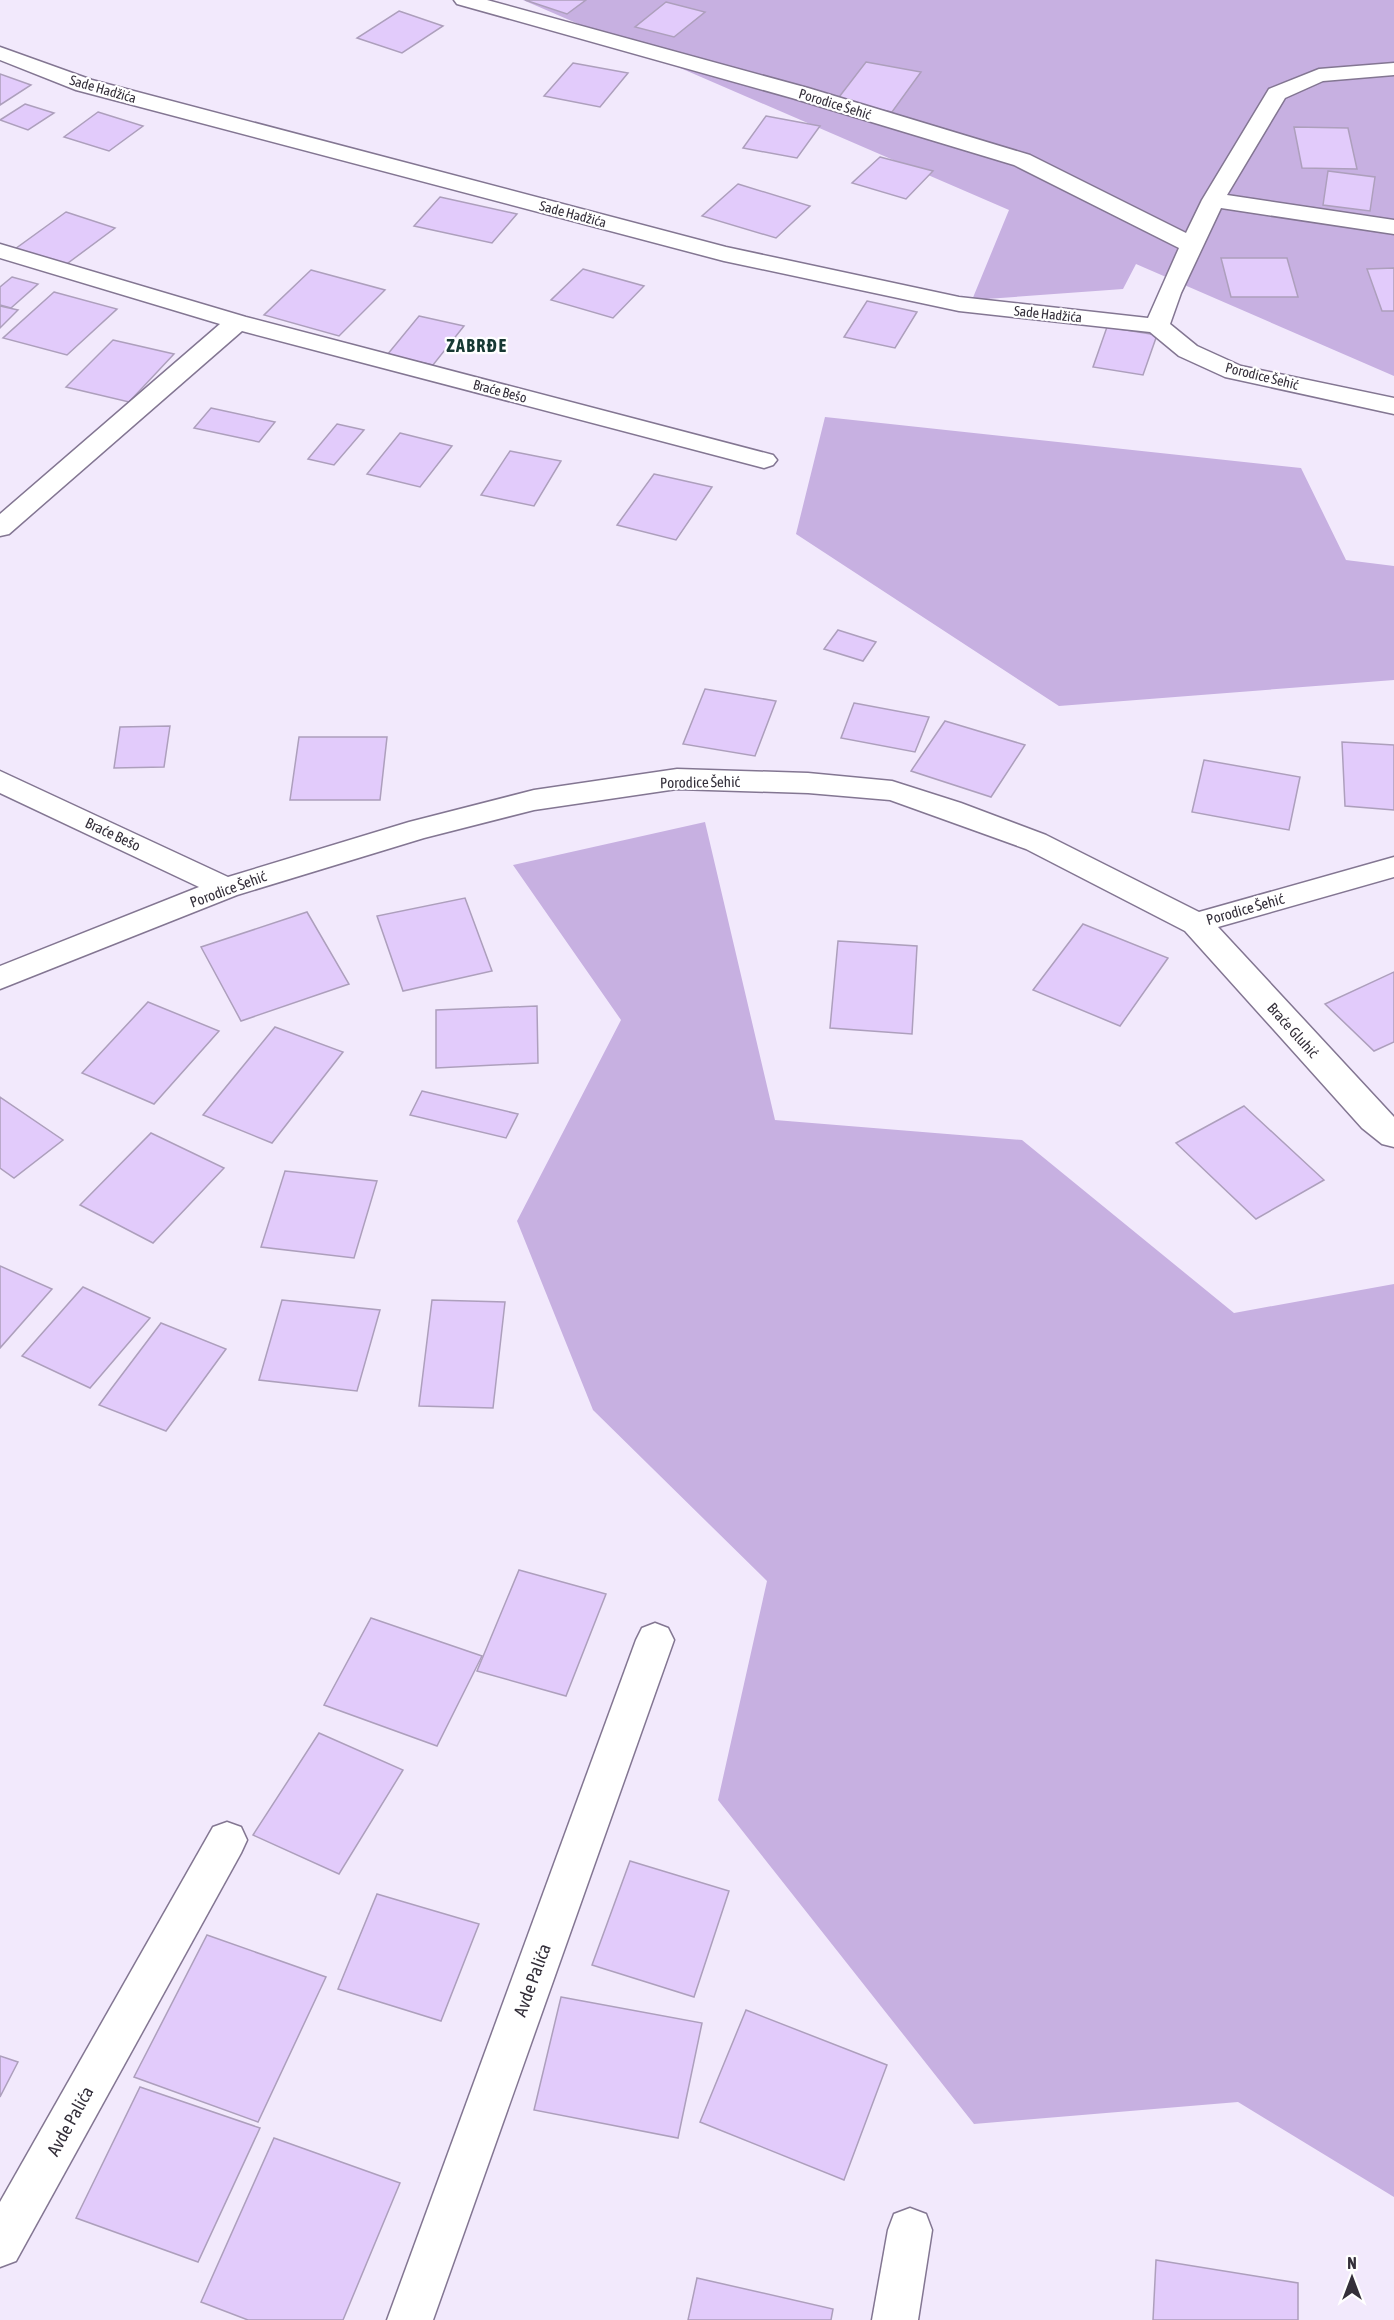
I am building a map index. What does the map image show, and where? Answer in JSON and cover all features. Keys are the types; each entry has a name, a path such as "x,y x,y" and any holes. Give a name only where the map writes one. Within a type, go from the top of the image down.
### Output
{"street":[{"name":"Porodice Šehić","path":"464,0 800,93 1022,160 1191,245"},
{"name":"Sade Hadžića","path":"0,53 84,86 724,254 959,304 1157,326"},
{"path":"1157,326 1191,245 1213,200 1277,94 1319,75 1394,69"},
{"path":"1213,200 1394,227"},
{"name":"Braće Bešo","path":"0,251 237,322 764,460"},
{"path":"1,527 237,322"},
{"name":"Porodice Šehić","path":"1157,326 1188,351 1234,372 1394,406"},
{"name":"Porodice Šehić","path":"0,978 226,888 420,829 534,800 677,779 808,783 892,791 1036,842 1196,923 1394,867"},
{"name":"Braće Bešo","path":"0,781 226,888"},
{"name":"Braće Gluhić","path":"1196,923 1374,1119 1394,1135"},
{"name":"Avde Palića","path":"410,2320 655,1640"},
{"name":"Avde Palića","path":"0,2245 227,1840"},
{"path":"895,2320 910,2230"}],"shaded area":[{"path":"523,0 1394,0 1394,376 1136,264 1123,289 972,300 1009,210"},
{"path":"825,417 1301,468 1346,560 1394,566 1394,680 1059,706 796,534"},
{"path":"705,822 775,1120 1022,1140 1234,1313 1394,1284 1394,2197 1238,2102 974,2124 718,1800 767,1581 593,1410 517,1221 621,1020 513,865"}],"building":[{"path":"525,0 586,0 567,14"},
{"path":"666,2 705,12 674,37 635,27"},
{"path":"399,11 443,26 402,53 357,38"},
{"path":"866,62 921,72 892,112 836,101"},
{"path":"573,63 628,73 600,107 544,96"},
{"path":"0,74 31,85 0,105"},
{"path":"25,104 54,113 28,130 0,120"},
{"path":"98,112 143,126 109,151 64,137"},
{"path":"766,116 820,126 797,158 743,148"},
{"path":"1294,127 1348,128 1357,169 1302,168"},
{"path":"880,157 933,171 906,199 852,183"},
{"path":"1328,171 1375,177 1370,211 1323,205"},
{"path":"738,184 810,206 776,238 702,216"},
{"path":"440,197 517,214 492,243 414,226"},
{"path":"66,212 115,228 64,266 15,249"},
{"path":"1221,258 1287,258 1298,297 1231,297"},
{"path":"1394,268 1394,311 1382,311 1367,269"},
{"path":"583,269 644,286 613,318 551,300"},
{"path":"311,270 385,290 339,336 264,315"},
{"path":"12,277 38,284 11,308 0,305 0,287"},
{"path":"54,292 117,309 67,355 3,338"},
{"path":"867,301 917,312 895,348 844,337"},
{"path":"0,306 18,310 0,328"},
{"path":"419,316 464,326 433,365 387,355"},
{"path":"1107,327 1157,335 1143,375 1093,367"},
{"path":"113,340 174,354 129,402 66,387"},
{"path":"211,408 275,422 259,442 194,428"},
{"path":"337,424 364,430 334,465 308,459"},
{"path":"400,433 452,446 420,487 367,474"},
{"path":"510,451 561,461 534,506 481,495"},
{"path":"654,474 712,487 676,540 617,525"},
{"path":"838,630 876,642 863,661 824,649"},
{"path":"705,689 776,701 755,756 683,744"},
{"path":"854,703 929,717 915,752 841,738"},
{"path":"945,721 1025,745 991,797 911,771"},
{"path":"170,726 164,767 114,768 120,727"},
{"path":"299,737 387,737 380,800 290,800"},
{"path":"1342,742 1394,745 1394,810 1345,806"},
{"path":"1204,760 1300,777 1289,830 1192,812"},
{"path":"465,898 492,971 403,991 377,916"},
{"path":"307,912 349,984 241,1021 201,947"},
{"path":"1083,924 1168,958 1120,1026 1033,990"},
{"path":"838,941 917,946 912,1034 830,1028"},
{"path":"1394,972 1394,1042 1374,1051 1325,1004"},
{"path":"148,1002 219,1031 154,1104 82,1073"},
{"path":"537,1006 538,1063 436,1068 436,1010"},
{"path":"275,1027 343,1052 272,1143 203,1115"},
{"path":"422,1091 518,1114 506,1138 410,1115"},
{"path":"0,1097 63,1140 14,1178 0,1168"},
{"path":"1244,1106 1324,1180 1256,1219 1176,1143"},
{"path":"151,1133 224,1168 153,1243 80,1205"},
{"path":"285,1171 377,1181 354,1258 261,1247"},
{"path":"0,1266 52,1289 0,1348"},
{"path":"83,1287 150,1318 90,1388 22,1356"},
{"path":"282,1300 380,1310 357,1391 259,1380"},
{"path":"432,1300 505,1302 493,1408 419,1406"},
{"path":"161,1323 226,1349 166,1431 99,1405"},
{"path":"519,1570 606,1594 566,1696 477,1671"},
{"path":"371,1618 482,1656 437,1746 324,1705"},
{"path":"319,1733 403,1770 339,1874 253,1835"},
{"path":"630,1861 729,1891 694,1997 592,1965"},
{"path":"377,1894 479,1924 441,2021 338,1989"},
{"path":"207,1935 326,1977 258,2122 134,2077"},
{"path":"561,1997 702,2023 678,2138 534,2110"},
{"path":"746,2010 887,2065 844,2180 700,2122"},
{"path":"0,2056 18,2062 0,2097"},
{"path":"140,2087 260,2128 198,2262 76,2218"},
{"path":"274,2138 400,2183 343,2320 248,2320 201,2302"},
{"path":"1156,2260 1298,2283 1298,2320 1153,2320"},
{"path":"697,2278 833,2309 831,2320 688,2320"}],"district":[{"name":"ZABRĐE","path":"477,345"}]}
